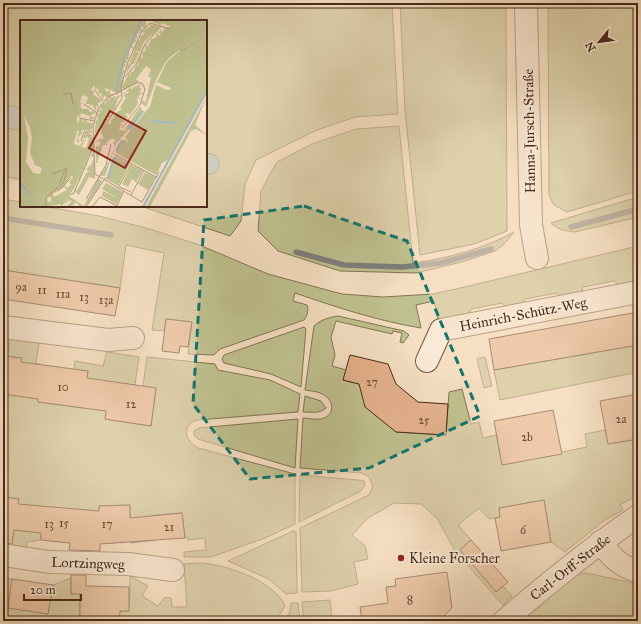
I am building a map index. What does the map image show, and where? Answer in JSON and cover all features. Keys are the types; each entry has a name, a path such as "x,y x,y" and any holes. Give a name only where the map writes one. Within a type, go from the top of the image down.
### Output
{"street":[{"name":"Hanna-Jursch-Straße","path":"526,3 531,225 536,258"},
{"name":"Heinrich-Schütz-Weg","path":"427,361 441,330 638,292"},
{"path":"3,326 108,340 133,338"},
{"name":"Carl-Orff-Straße","path":"504,621 600,542 638,516"},
{"path":"600,542 611,557 630,569 638,571"},
{"name":"Lortzingweg","path":"3,556 49,562 128,564 173,570"}],"highlighted area":[{"path":"304,206 407,241 480,416 369,468 250,479 193,404 204,220"}],"green space":[{"path":"3,3 392,3 398,114 355,117 317,130 256,160 245,184 241,221 230,236 143,207 207,207 207,20 20,20 20,180 3,176"},
{"path":"400,3 506,3 507,231 474,244 420,255 405,110"},
{"path":"548,3 638,3 638,191 567,212 554,205 549,195"},
{"path":"399,126 413,263 465,252 478,248 514,232 504,244 495,251 462,262 416,273 340,271 278,251 258,231 261,191 277,162 312,144 356,129"},
{"path":"638,197 638,217 575,232 559,229 551,223"},
{"path":"3,199 20,202 20,207 48,207 99,216 146,228 197,244 268,274 342,294 383,297 433,294 638,246 638,277 634,278 631,285 620,287 614,281 583,287 581,295 562,299 557,293 525,299 522,306 507,309 502,303 471,309 468,317 439,322 434,301 416,305 421,328 373,318 295,293 293,301 307,305 308,309 304,320 220,349 214,355 188,354 192,322 166,319 164,331 152,330 164,253 126,245 120,288 3,270"},
{"path":"338,316 404,331 409,335 403,343 400,342 402,333 393,331 392,334 336,321 331,337 335,355 332,366 346,370 343,380 359,384 396,432 446,435 449,392 462,389 471,424 479,422 483,438 496,435 502,464 587,447 585,434 605,430 609,444 638,439 638,495 620,505 623,510 605,520 565,552 551,542 544,500 499,508 500,517 489,519 479,508 458,525 471,540 460,550 503,586 512,596 503,605 455,551 437,518 421,504 394,503 368,518 352,535 365,546 368,559 354,562 358,584 330,591 302,592 300,528 369,495 373,486 369,477 362,473 300,468 303,418 321,419 326,417 330,414 332,406 331,402 325,395 305,390 314,326 325,319"},
{"path":"304,327 306,329 301,387 271,374 224,363 222,359 224,355"},
{"path":"10,339 39,343 36,363 43,365 38,402 83,408 88,371 74,369 75,361 103,366 107,352 139,357 135,385 110,382 105,419 151,426 156,388 143,386 147,357 215,364 218,370 270,380 300,394 298,412 197,420 189,426 187,430 190,442 198,448 295,474 295,524 265,538 211,557 184,557 184,552 206,550 205,538 188,540 188,537 185,538 182,513 154,515 156,540 131,543 130,505 99,506 100,542 44,506 41,540 27,542 26,551 3,547 3,528 19,499 3,497 3,394 16,396 21,358 7,356"},
{"path":"638,345 638,372 500,400 494,370"},
{"path":"485,357 492,386 484,388 477,359"},
{"path":"305,396 321,401 326,408 318,412 303,412"},
{"path":"298,419 295,468 198,439 194,435 194,431 199,428"},
{"path":"300,475 364,481 365,486 359,492 299,522"},
{"path":"293,531 296,532 297,593 286,594 269,579 228,561"},
{"path":"200,563 235,570 271,589 280,597 285,606 276,621 119,621 120,611 129,611 130,576 148,586 142,596 158,606 165,597 171,598 172,607 187,607 184,564"},
{"path":"586,573 638,584 638,621 517,621 576,574"},
{"path":"71,578 71,594 80,594 79,621 3,621 3,579 12,579 8,608 48,614 53,585"},
{"path":"330,600 332,621 304,621 302,602"},
{"path":"291,603 298,603 300,621 285,621 290,611"}],"water":[{"path":"3,104 20,108 20,131 3,127"},
{"path":"207,153 215,155 219,161 219,168 214,174 207,174"}],"building":[{"path":"3,270 120,288 115,316 3,299"},
{"path":"638,312 638,345 494,370 489,339"},
{"path":"166,319 192,322 188,347 180,346 179,353 162,351"},
{"path":"350,355 388,364 396,384 418,402 448,404 446,435 396,432 365,407 359,384 343,380"},
{"path":"3,356 22,358 21,362 88,371 87,378 156,388 151,426 105,419 106,411 38,402 38,399 3,394"},
{"path":"638,394 638,439 608,444 600,401"},
{"path":"553,410 562,454 502,465 494,421"},
{"path":"3,497 19,499 18,504 99,511 99,506 130,505 130,518 182,513 185,538 100,544 100,551 69,550 70,543 41,540 41,533 14,530 12,544 3,543"},
{"path":"544,500 551,542 501,551 495,518 500,517 499,508"},
{"path":"471,540 508,582 496,592 460,550"},
{"path":"447,572 452,608 440,620 362,621 360,607 388,603 386,587 396,586 395,579"},
{"path":"71,575 86,575 86,586 129,587 129,611 120,611 119,621 80,621 80,594 71,594"},
{"path":"12,579 53,585 48,614 8,608"}],"waterway":[{"path":"571,227 638,209"},
{"path":"3,218 111,235"},
{"path":"296,252 344,265 402,267 441,263 491,249"}],"place":[{"name":"Kleine Forscher","path":"401,558"}]}
